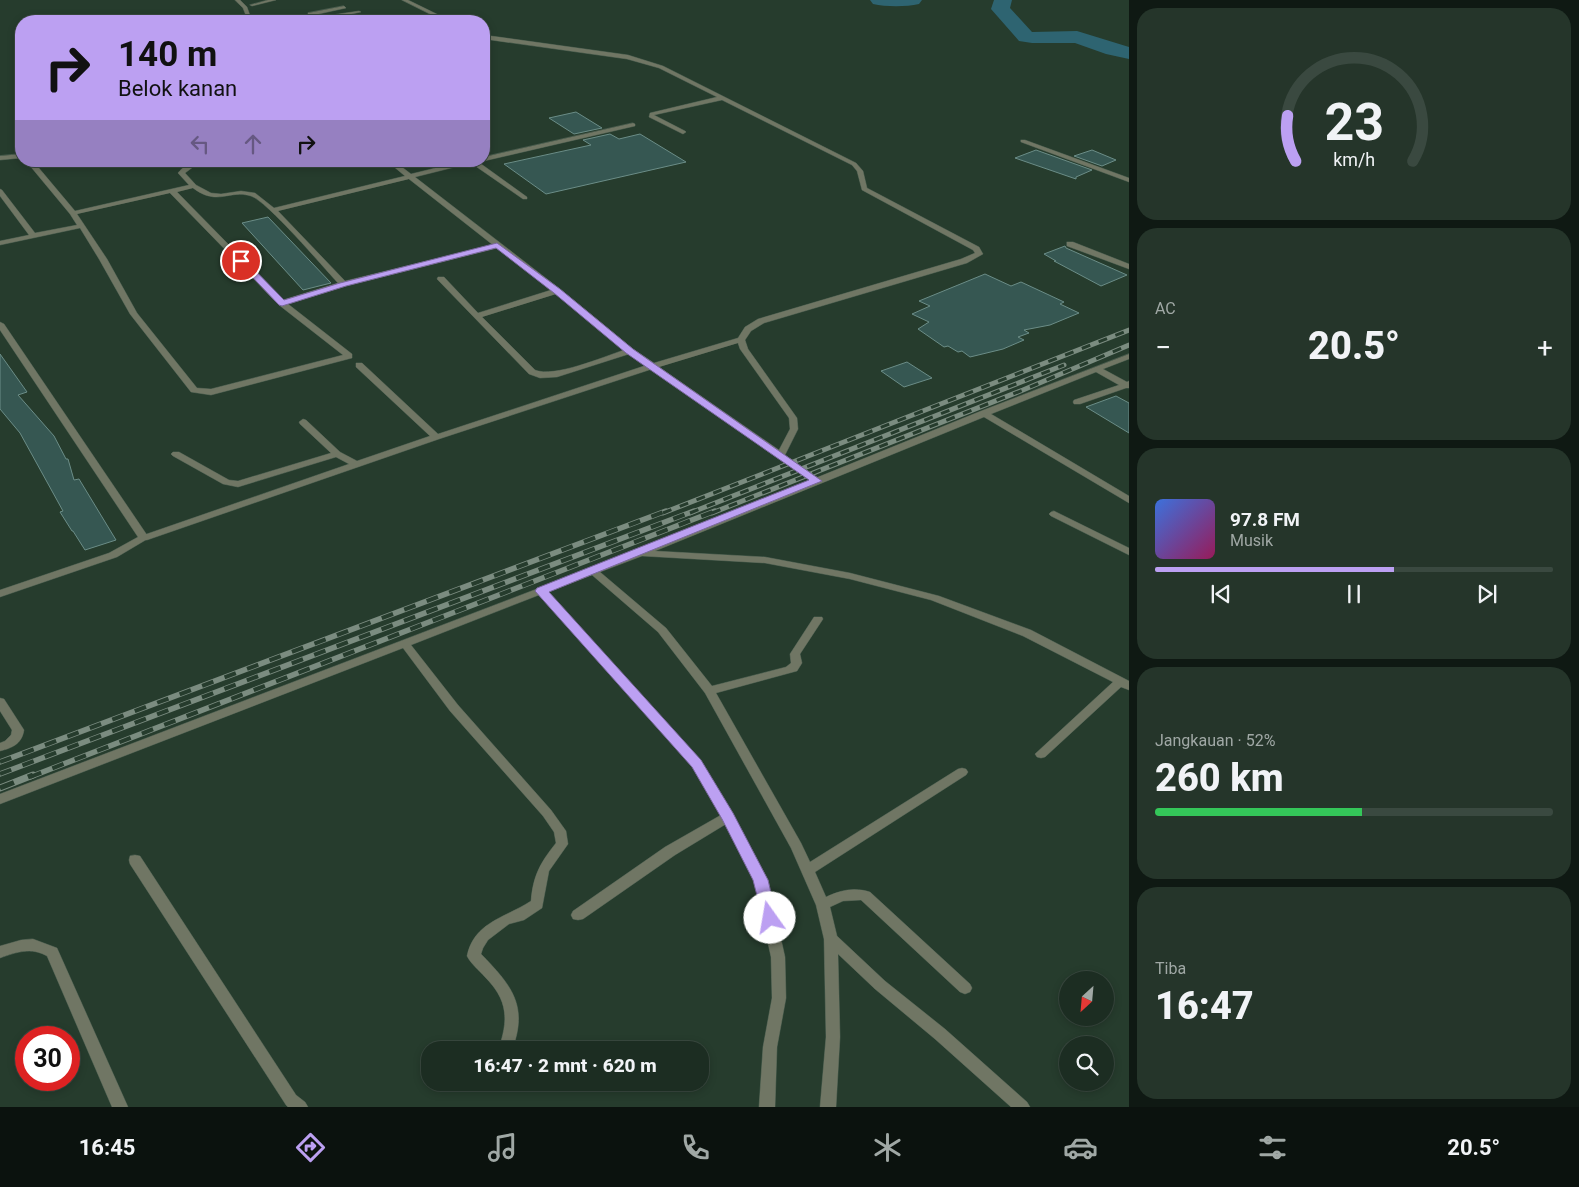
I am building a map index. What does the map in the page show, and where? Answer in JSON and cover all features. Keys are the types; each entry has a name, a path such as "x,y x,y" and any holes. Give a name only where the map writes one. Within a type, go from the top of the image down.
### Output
{"street":[{"path":"237,0 246,8 248,15"},
{"path":"252,5 274,0"},
{"path":"404,0 435,15"},
{"path":"312,15 310,14 344,7"},
{"path":"341,15 359,12"},
{"path":"0,594 113,555 144,538 436,437 653,366 740,340 748,329 760,321 964,261 979,254 976,249 864,190 860,170 854,164 670,70 646,62 490,38"},
{"path":"683,132 656,119 652,114 722,98"},
{"path":"490,158 633,124"},
{"path":"1023,141 1129,180"},
{"path":"0,158 15,157"},
{"path":"34,167 81,226 134,314 194,390 198,392 211,392 349,356 282,303 172,191"},
{"path":"189,167 182,170 181,173 204,195 243,193 255,195 273,210 343,284"},
{"path":"398,167 557,291 630,351 817,481"},
{"path":"273,210 448,167"},
{"path":"481,167 525,198"},
{"path":"72,214 194,186"},
{"path":"0,191 34,235"},
{"path":"0,243 81,226"},
{"path":"1070,244 1129,267"},
{"path":"282,303 343,284 497,246"},
{"path":"441,279 532,372 540,376 558,374 630,351"},
{"path":"477,316 557,291"},
{"path":"0,324 144,538"},
{"path":"740,340 744,349 792,418 794,429 780,454"},
{"path":"0,799 640,553 1129,356"},
{"path":"359,365 436,437"},
{"path":"1097,369 1128,385"},
{"path":"1077,402 1128,385"},
{"path":"984,413 1129,500"},
{"path":"303,422 337,454 358,465"},
{"path":"176,454 226,482 238,484 337,454"},
{"path":"1054,514 1129,552"},
{"path":"640,553 765,560 850,576 935,598 1027,634 1125,684 1040,754"},
{"path":"593,571 662,630 709,691 797,847 823,905 831,939 833,1036 828,1107"},
{"path":"541,591 697,764 728,817 761,880 778,956 779,998 770,1047 767,1107"},
{"path":"709,691 790,670 795,667 797,663 795,654 818,619"},
{"path":"405,644 454,708 547,813 560,831 562,844 547,863 538,880 537,904 519,916 505,920 483,936 476,946 474,956 504,989 511,1006 512,1034 509,1041"},
{"path":"0,702 18,730 17,737 9,744 0,747"},
{"path":"807,870 962,772"},
{"path":"578,915 670,851 728,817"},
{"path":"135,860 291,1100 300,1107"},
{"path":"823,905 838,896 856,893 865,896 965,988"},
{"path":"831,939 880,985 940,1034 1022,1107"},
{"path":"0,952 25,944 41,945 52,952 119,1107"}],"building":[{"path":"576,112 602,128 574,134 549,118"},
{"path":"610,134 619,139 640,134 686,162 546,194 504,164 591,145 583,140"},
{"path":"1036,150 1092,170 1076,177 1076,179 1015,158"},
{"path":"1092,150 1116,160 1102,166 1074,156"},
{"path":"268,217 331,283 303,290 242,223"},
{"path":"1065,246 1127,275 1101,286 1044,254"},
{"path":"985,274 1011,286 1021,282 1064,302 1060,304 1079,313 1050,325 1024,330 1029,333 1018,337 1024,340 1003,349 970,357 962,351 958,352 948,346 944,347 918,329 929,322 912,314 930,306 919,301"},
{"path":"0,354 27,392 18,395 54,436 66,459 68,459 74,480 79,479 116,540 85,550 60,512 63,511 20,433 0,409"},
{"path":"907,362 932,378 904,387 881,371"},
{"path":"1116,396 1129,403 1129,433 1086,407"}],"waterway":[{"path":"879,0 913,0"},
{"path":"1003,0 1000,9 1026,37 1077,37 1113,50 1129,53"}],"railway":[{"path":"663,513 1129,330"},
{"path":"712,513 1023,390 1129,345"},
{"path":"690,513 1064,365"},
{"path":"0,762 666,511"},
{"path":"0,774 694,511"},
{"path":"30,777 715,511"},
{"path":"0,788 33,775"}],"route":[{"path":"241,261 282,303 343,284 497,246 557,291 630,351 817,481 541,591 697,764 728,817 761,880 770,918"}]}
